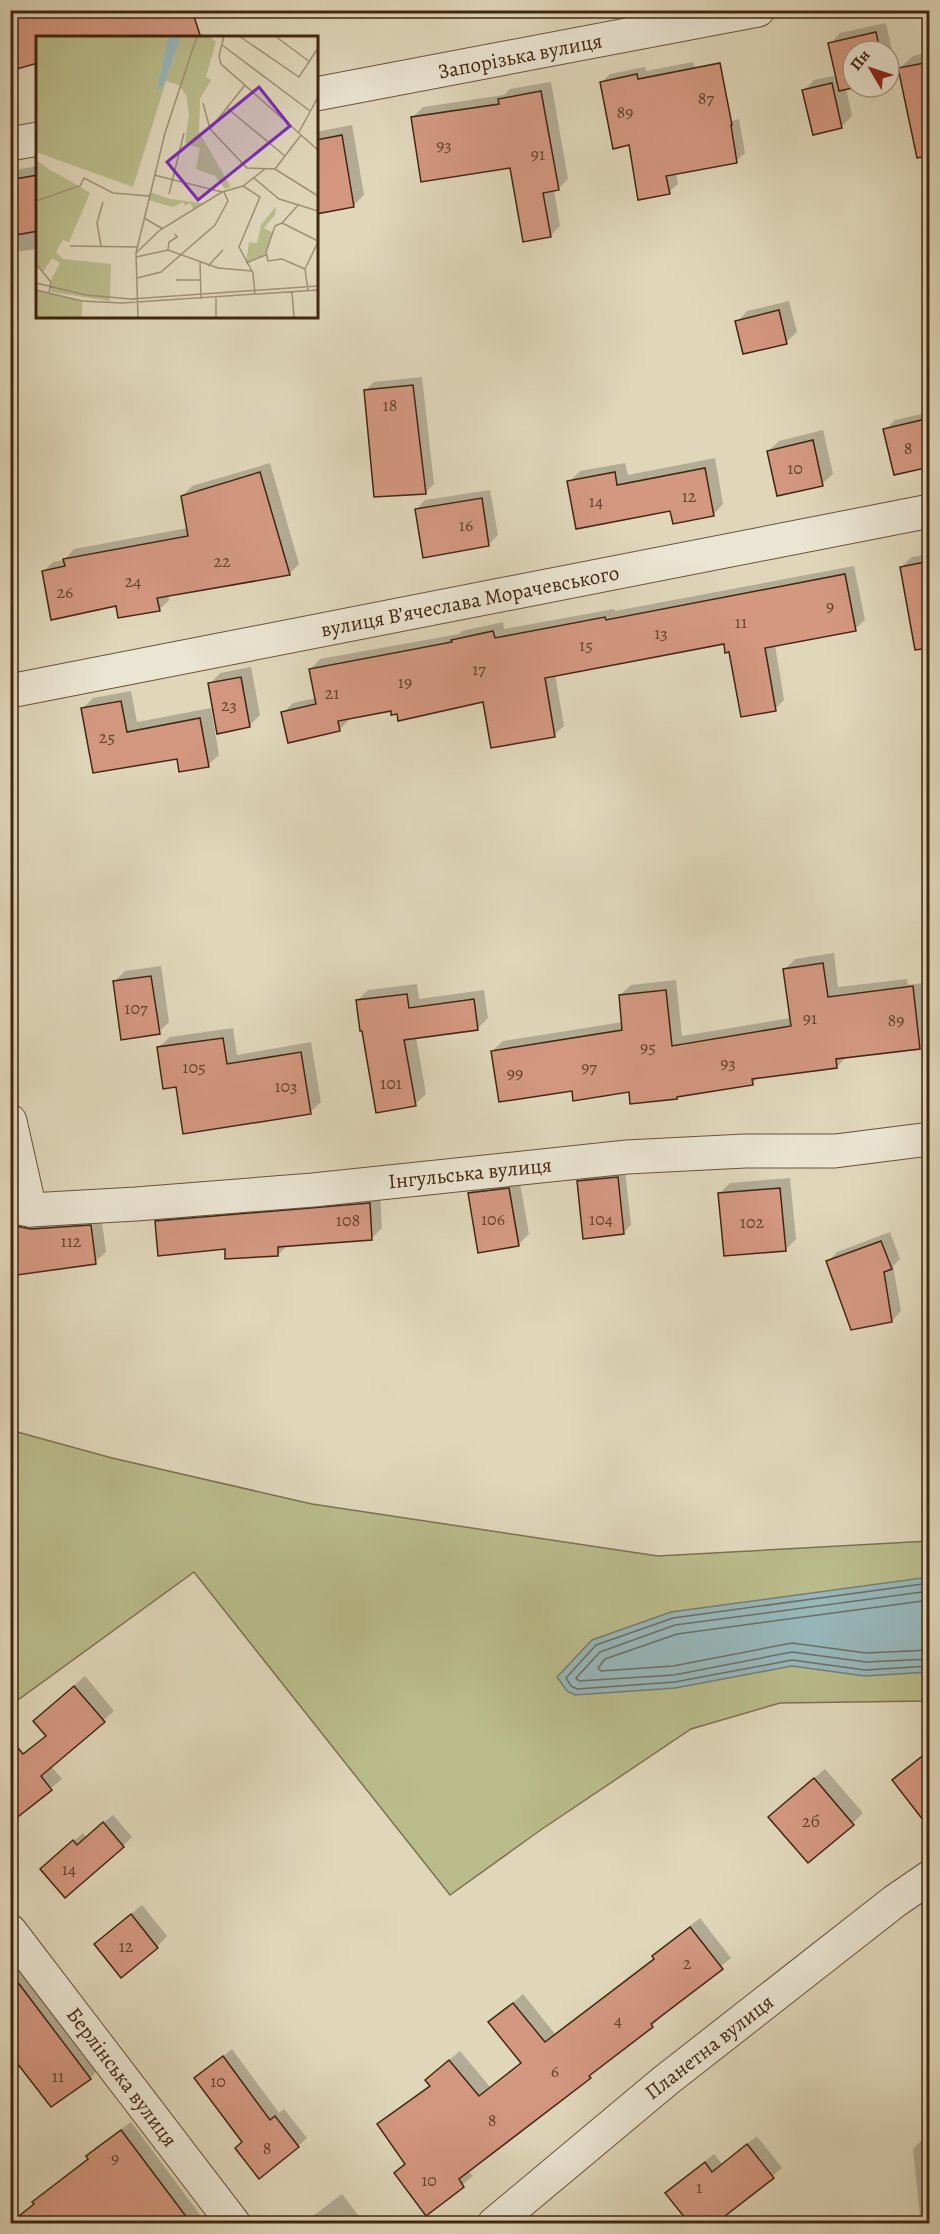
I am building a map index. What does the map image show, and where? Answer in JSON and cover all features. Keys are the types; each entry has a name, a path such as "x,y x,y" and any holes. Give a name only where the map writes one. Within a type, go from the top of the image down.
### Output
{"street":[{"name":"Запорізька вулиця","path":"318,94 758,10"},
{"path":"10,144 36,139"},
{"name":"вулиця В’ячеслава Морачевського","path":"10,691 930,511"},
{"path":"10,1121 20,1208"},
{"name":"Інгульська вулиця","path":"20,1208 136,1204 314,1190 627,1157 745,1151 835,1151 930,1139"},
{"name":"Планетна вулиця","path":"494,2223 665,2080 895,1901 930,1877"},
{"name":"Берлінська вулиця","path":"10,1931 234,2223"}],"green space":[{"path":"10,1430 112,1458 312,1504 658,1556 929,1541 929,1701 780,1703 691,1729 542,1829 450,1895 194,1572 11,1705"}],"water":[{"path":"929,1577 929,1672 865,1676 792,1666 675,1688 575,1695 567,1691 557,1677 592,1640 671,1612"}],"building":[{"path":"26,10 192,10 200,36 36,36 36,64 10,71 10,15"},
{"path":"876,32 877,39 845,39"},
{"path":"841,40 841,91 839,91 828,43"},
{"path":"930,62 930,156 917,158 901,82 901,67"},
{"path":"720,63 737,163 666,176 670,194 638,200 629,145 613,149 600,82 637,74 638,79"},
{"path":"832,83 842,128 813,135 802,90"},
{"path":"541,91 559,190 543,193 551,237 523,242 510,168 421,182 411,117 499,104 498,99"},
{"path":"342,135 354,207 318,214 318,140"},
{"path":"36,175 36,231 10,236 10,180"},
{"path":"779,310 787,344 743,354 735,321"},
{"path":"413,385 426,494 374,497 364,390"},
{"path":"930,418 930,467 894,475 883,429"},
{"path":"813,440 823,486 777,496 767,451"},
{"path":"705,468 714,516 673,524 670,511 576,529 567,481 615,472 617,485"},
{"path":"260,472 290,575 157,598 160,611 118,618 116,606 51,620 42,571 65,566 63,559 188,536 181,496"},
{"path":"482,498 489,546 423,558 415,509"},
{"path":"930,561 930,648 915,650 900,567"},
{"path":"845,574 856,631 765,648 776,711 741,717 729,652 725,653 724,644 545,678 555,737 491,748 483,702 398,721 397,714 391,715 391,711 338,721 340,731 288,743 281,712 316,704 309,669 452,642 451,640 493,631 495,638 605,617 606,620"},
{"path":"241,677 250,727 217,734 208,683"},
{"path":"121,701 127,732 200,718 209,767 179,772 177,759 93,773 81,708"},
{"path":"823,963 828,997 913,986 920,1049 836,1059 837,1068 752,1079 753,1085 677,1097 677,1099 630,1104 629,1092 573,1101 572,1091 499,1102 491,1051 622,1030 619,995 666,990 672,1046 791,1026 783,969"},
{"path":"151,976 160,1034 121,1040 113,981"},
{"path":"407,994 409,1008 474,999 478,1030 404,1040 416,1106 376,1113 356,1000"},
{"path":"223,1038 227,1064 301,1052 311,1114 183,1134 176,1087 163,1089 157,1047"},
{"path":"618,1177 624,1234 583,1239 577,1181"},
{"path":"509,1188 519,1246 478,1253 468,1193"},
{"path":"780,1188 786,1251 724,1256 718,1193"},
{"path":"370,1203 372,1240 278,1247 278,1256 225,1259 225,1249 158,1256 155,1221"},
{"path":"10,1225 31,1229 91,1225 96,1264 10,1276"},
{"path":"881,1241 892,1269 884,1272 892,1322 851,1330 826,1261"},
{"path":"74,1686 105,1722 41,1776 52,1790 10,1823 10,1738 23,1754 46,1736 33,1721"},
{"path":"930,1750 930,1829 892,1780"},
{"path":"814,1778 854,1825 808,1863 768,1817"},
{"path":"103,1822 124,1847 65,1898 40,1869 73,1840 77,1845"},
{"path":"131,1914 158,1948 121,1978 94,1944"},
{"path":"690,1927 723,1969 651,2024 653,2027 589,2076 591,2078 459,2179 464,2187 426,2216 394,2173 405,2164 377,2124 430,2086 425,2080 449,2060 479,2096 521,2063 488,2022 513,2003 545,2042 654,1959 652,1956"},
{"path":"10,1972 91,2079 51,2107 10,2054"},
{"path":"223,2056 270,2120 275,2116 299,2147 259,2179 235,2148 242,2142 194,2078"},
{"path":"121,2130 191,2223 10,2223 34,2204 32,2202 88,2159 86,2156"},
{"path":"747,2144 774,2178 716,2223 689,2223 665,2193 705,2162 712,2172"}]}
